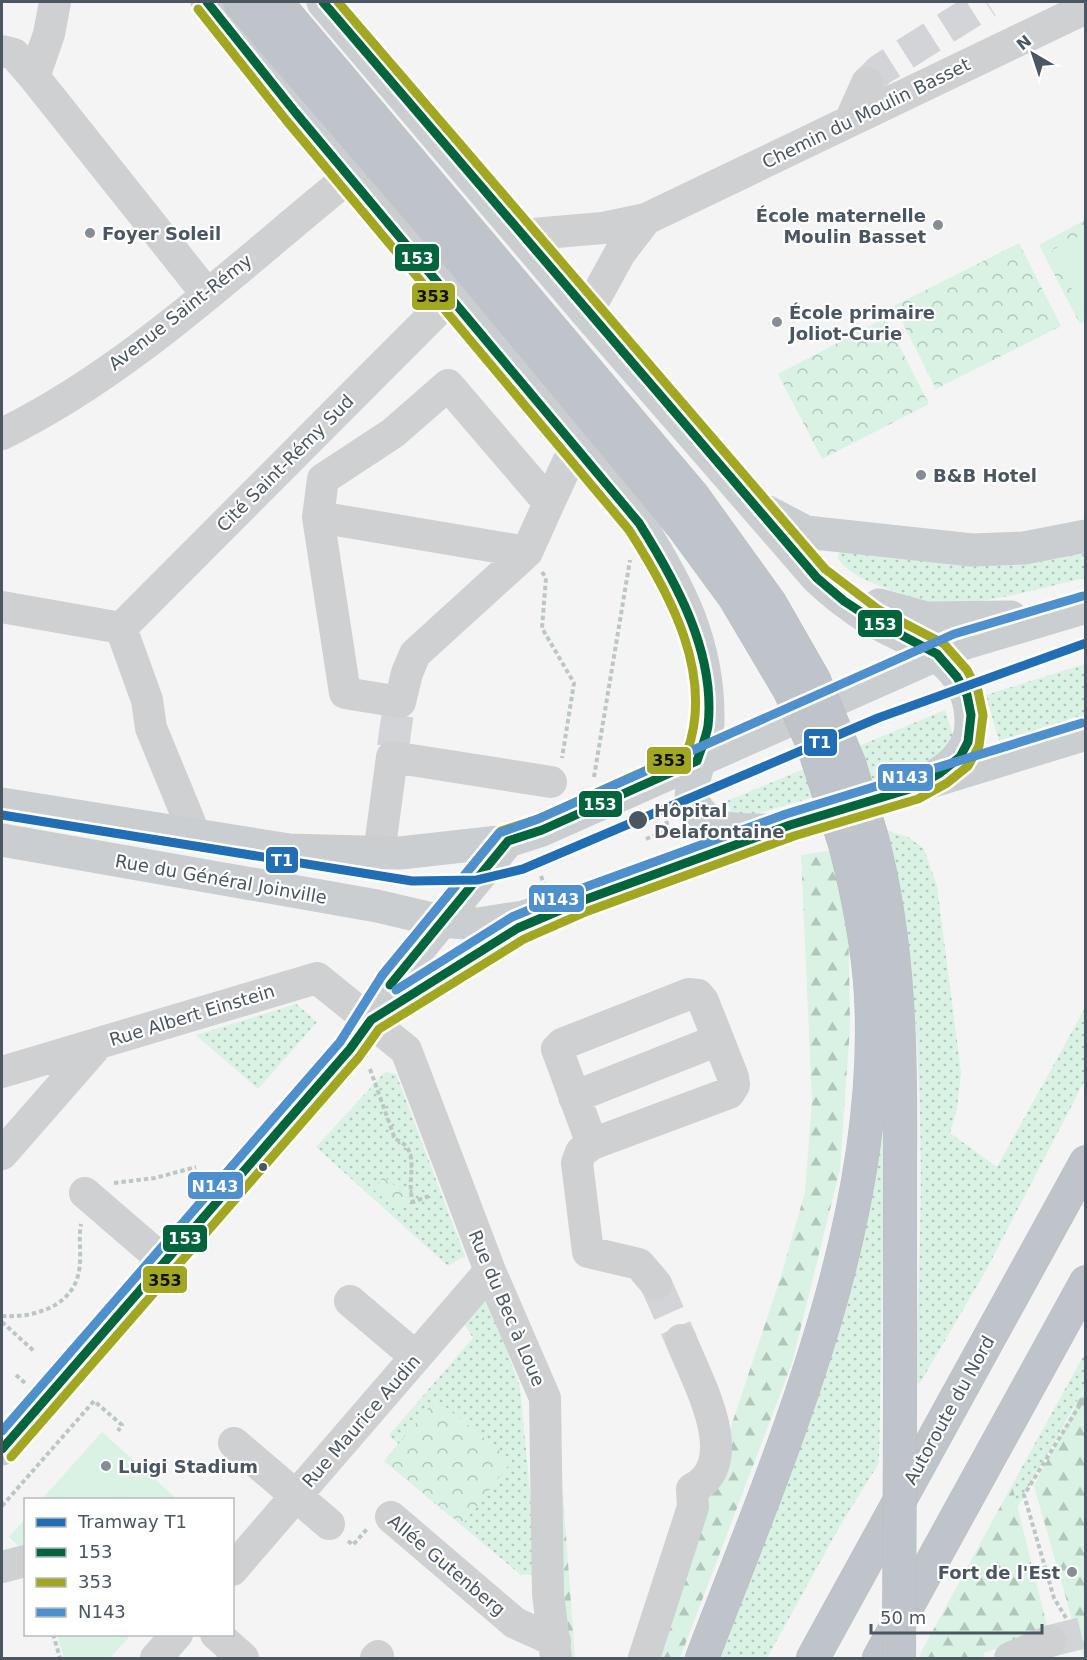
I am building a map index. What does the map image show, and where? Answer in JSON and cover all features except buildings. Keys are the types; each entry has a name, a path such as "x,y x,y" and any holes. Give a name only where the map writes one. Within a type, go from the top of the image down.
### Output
{"highway":[{"path":"239,2 463,262 683,527 802,685 849,763 859,841 863,922 871,997 869,1077 860,1163 840,1260 812,1359 702,1659"},
{"path":"276,2 693,496 770,603 802,685"},
{"path":"859,841 886,897 897,990 901,1073 899,1659"},
{"name":"Autoroute du Nord","path":"813,1659 1086,1162"},
{"path":"879,1659 1086,1282"}],"main road":[{"path":"207,2 349,177 639,523 671,573 690,615 704,667 708,722 697,761 692,797 708,822 727,829 741,830 767,830 790,825"},
{"path":"323,2 520,236 817,578 844,601 873,620 907,636 937,654 962,684 967,695 971,727 968,742 960,757 940,773 913,788"},
{"path":"732,481 785,523 806,532 825,536 972,550 1024,548 1086,536"},
{"path":"817,578 856,597 926,618 1024,617 1078,609"},
{"name":"Rue du Général Joinville","path":"2,804 289,850 379,854 508,841 542,830 958,645 1078,609"},
{"path":"371,1020 509,934 584,900 790,825 1086,734"},
{"name":"Rue du Général Joinville","path":"2,840 376,906 441,921 478,924 500,921 584,900"},
{"path":"2,1449 351,1049 371,1020 392,982 508,841"}],"street":[{"path":"34,77 49,34 55,2"},
{"name":"Chemin du Moulin Basset","path":"646,219 850,121 1046,15 1086,8"},
{"path":"2,51 14,54 34,77 206,293"},
{"path":"850,121 867,83"},
{"name":"Avenue Saint-Rémy","path":"2,434 82,388 137,350 349,177"},
{"path":"520,236 603,228 646,219"},
{"path":"587,313 620,254 646,219"},
{"name":"Cité Saint-Rémy Sud","path":"121,628 450,298"},
{"path":"549,503 448,385 393,432 323,479 318,517 345,693 399,707 406,674 415,654 527,552 575,447"},
{"path":"318,517 527,552"},
{"path":"2,607 121,628 147,700 151,728 195,835"},
{"path":"379,854 393,752 551,782"},
{"name":"Rue Albert Einstein","path":"2,1072 317,978 371,1020"},
{"path":"592,1144 557,1049 562,1044 688,994 698,995 703,1001 733,1077 734,1085 729,1093 592,1144 581,1152 577,1162 588,1252 639,1264 656,1284"},
{"name":"Rue du Bec à Loue","path":"371,1020 406,1050 489,1271 545,1398 548,1594 555,1650"},
{"path":"574,1097 718,1040"},
{"path":"2,1154 99,1043"},
{"path":"85,1193 165,1262"},
{"name":"Rue Maurice Audin","path":"234,1568 489,1271"},
{"path":"350,1301 416,1357"},
{"path":"644,1659 693,1507 692,1489 705,1482 711,1474 717,1439 681,1340"},
{"path":"234,1443 329,1524"},
{"name":"Allée Gutenberg","path":"391,1517 516,1623 555,1650"},
{"path":"2,1567 24,1561"},
{"path":"1010,1659 1060,1633"},
{"path":"156,1659 176,1636"},
{"path":"217,1636 243,1659"}],"path":[{"path":"527,552 546,578 542,627 574,684 557,784 551,782"},
{"path":"593,781 630,555"},
{"path":"646,839 670,829"},
{"path":"541,876 545,885"},
{"path":"351,1049 369,1068 395,1139 403,1142 409,1150 413,1169 409,1188 413,1202 424,1198"},
{"path":"2,1322 35,1352"},
{"path":"1060,1633 1054,1598 1024,1496 1086,1395"},
{"path":"2,1506 94,1401 122,1425 118,1431"},
{"name":"Allée Gutenberg","path":"329,1524 353,1545 384,1511 391,1517"},
{"path":"53,1636 60,1659"}],"green space":[{"path":"1085,220 1085,321 1080,324 1039,245"},
{"path":"1083,234 1086,239 1084,313 1052,250"},
{"path":"1019,243 1061,326 936,389 894,306"},
{"path":"885,318 929,404 822,459 778,374"},
{"path":"840,547 1085,549 1085,578 989,600 932,602 888,589 855,574 838,559"},
{"path":"1085,664 1085,715 999,741 986,695"},
{"path":"945,710 954,738 932,762 743,818 733,818 727,801"},
{"path":"888,831 908,837 924,849 937,886 961,1072 957,1109 950,1133 997,1167 1085,1008 1085,1080 984,1274 920,1383 914,1383 921,1175 916,1037 901,899"},
{"path":"834,850 848,908 850,1027 840,1169 792,1363 680,1658 654,1658 781,1276 805,1192 812,1101 801,855"},
{"path":"296,1004 317,1022 258,1089 196,1035"},
{"path":"385,1072 396,1074 465,1256 448,1266 316,1147"},
{"path":"879,1123 885,1123 879,1463 841,1524 767,1658 717,1658"},
{"path":"384,1176 407,1197 396,1210 373,1189"},
{"path":"486,1294 520,1387 538,1574 521,1575 384,1461 398,1444 389,1435 473,1338 462,1320"},
{"path":"1085,1353 1085,1387 1017,1508 1012,1485"},
{"name":"Fort de l'Est","path":"1085,1388 1086,1658 1083,1658 1034,1486"},
{"path":"436,1399 512,1461 462,1525 384,1461"},
{"name":"Luigi Stadium","path":"102,1432 176,1498 43,1498"},
{"path":"1012,1485 1049,1634 985,1652 982,1658 918,1658"},
{"path":"563,1494 575,1658 562,1658 550,1497"},
{"path":"24,1520 24,1551 9,1537"},
{"path":"58,1636 130,1636 110,1658 64,1658"}],"tunnel":[{"path":"867,83 880,70 987,2"},
{"path":"393,747 398,712"},
{"path":"656,1284 681,1340"},
{"path":"1050,1641 1086,1632"}],"tram line":[{"name":"T1","path":"2,815 412,881 477,880 523,869 878,718 1086,643"}],"transit line":[{"name":"153","path":"207,2 295,112 639,523 667,569 679,594 690,619 706,672 709,699 708,726 697,761 542,830 508,841 390,985"},
{"name":"153","path":"2,1449 350,1049 371,1020 518,928 584,900 790,825 913,788 940,773 960,757 968,742 971,715 967,695 957,677 937,654 873,620 844,601 817,578 323,2"},
{"name":"353","path":"11,1457 359,1057 379,1029 524,939 588,911 794,836 918,799 947,783 968,766 979,746 983,715 978,691 967,670 944,644 879,610 825,569 338,2"},
{"name":"353","path":"198,9 286,120 629,530 673,608 692,665 696,694 694,723 687,752 538,819 501,831 381,977"},
{"name":"N143","path":"2,1431 340,1042 383,974 499,833 538,819 954,634 1083,596"},
{"name":"N143","path":"396,990 512,917 580,889 786,814 1082,723"}],"place":[{"name":"École maternelle Moulin Basset","path":"938,225"},
{"name":"Foyer Soleil","path":"90,233"},
{"name":"École primaire Joliot-Curie","path":"777,322"},
{"name":"B&B Hotel","path":"921,475"},
{"name":"Hôpital Delafontaine","path":"638,820"},
{"name":"Luigi Stadium","path":"106,1466"},
{"name":"Fort de l'Est","path":"1072,1572"}]}
